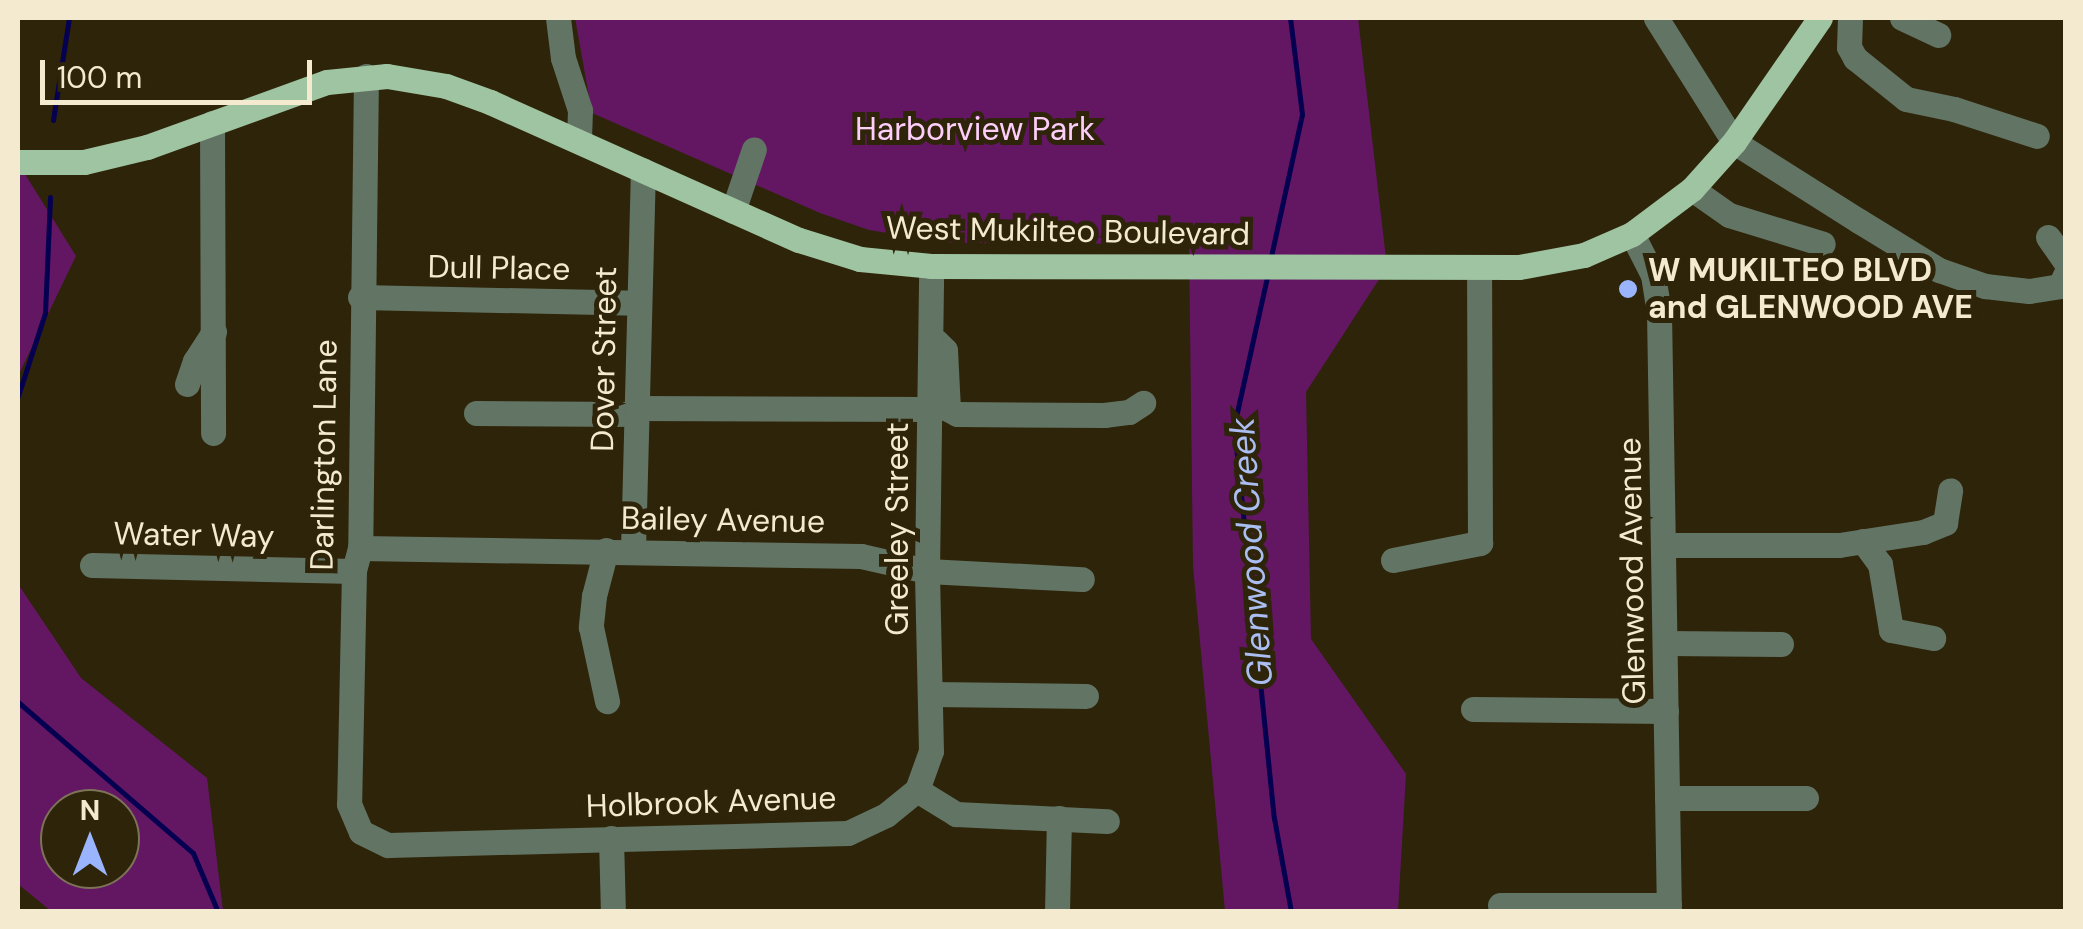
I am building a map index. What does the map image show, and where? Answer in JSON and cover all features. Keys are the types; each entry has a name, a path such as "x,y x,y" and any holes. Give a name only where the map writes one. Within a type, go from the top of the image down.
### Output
{"main road":[{"name":"West Mukilteo Boulevard","path":"18,162 84,162 147,147 327,82 366,76 410,78 446,86 579,140 830,252 931,266 1519,268 1584,255 1632,234 1692,189 1734,142 1820,18"}],"street":[{"path":"558,18 563,58 580,110 579,140"},
{"path":"1656,18 1734,142 1939,270 1985,286 2029,291 2060,286 2066,273"},
{"path":"1850,18 1849,47 1855,58 1906,100 1954,109 2037,136"},
{"path":"1902,18 1938,35"},
{"name":"Darlington Lane","path":"360,832 349,804 366,76"},
{"path":"212,123 213,432"},
{"path":"732,210 754,149"},
{"name":"Dover Street","path":"633,550 636,304 643,170"},
{"path":"1692,189 1729,215 1823,244"},
{"name":"Glenwood Avenue","path":"1632,234 1653,275 1659,312 1669,908"},
{"path":"2048,237 2066,263"},
{"name":"Greeley Street","path":"917,790 931,751 927,571 931,266"},
{"path":"1393,560 1480,543 1479,268"},
{"name":"Dull Place","path":"360,297 636,304"},
{"path":"187,384 195,361 214,332"},
{"path":"930,334 944,350 948,409 957,414 1104,415 1129,412 1143,403"},
{"path":"476,413 929,409"},
{"path":"1665,546 1863,541 1923,532 1946,524 1950,490"},
{"path":"1863,541 1880,564 1891,630 1933,638"},
{"path":"606,550 591,626 607,701"},
{"name":"Bailey Avenue","path":"357,559 606,550 862,556 927,571 1082,579"},
{"name":"Water Way","path":"92,565 357,559"},
{"path":"1665,643 1781,644"},
{"path":"930,694 1086,696"},
{"path":"1473,708 1666,711"},
{"path":"917,790 956,814 1107,820"},
{"name":"Holbrook Avenue","path":"360,832 388,845 848,833 886,815 917,790"},
{"path":"1668,798 1806,798"},
{"path":"1057,912 1059,818"},
{"path":"612,838 613,912"},
{"path":"1500,905 1669,908"}],"green space":[{"name":"Harborview Park","path":"575,18 1358,18 1387,267 1306,392 1311,639 1406,774 1398,911 1225,911 1193,566 1189,244 949,243 869,230 820,213 592,113"},
{"path":"18,163 76,256 18,376"},
{"path":"18,584 81,678 207,778 223,911 51,911 18,884"}],"waterway":[{"path":"53,120 69,18"},
{"name":"Glenwood Creek","path":"1270,261 1302,114 1290,18"},
{"path":"18,396 45,313 50,197"},
{"name":"Glenwood Creek","path":"1267,277 1234,426 1274,818 1291,912"},
{"path":"18,702 193,853 218,912"}],"place":[{"name":"W MUKILTEO BLVD and GLENWOOD AVE","path":"1628,289"}]}
